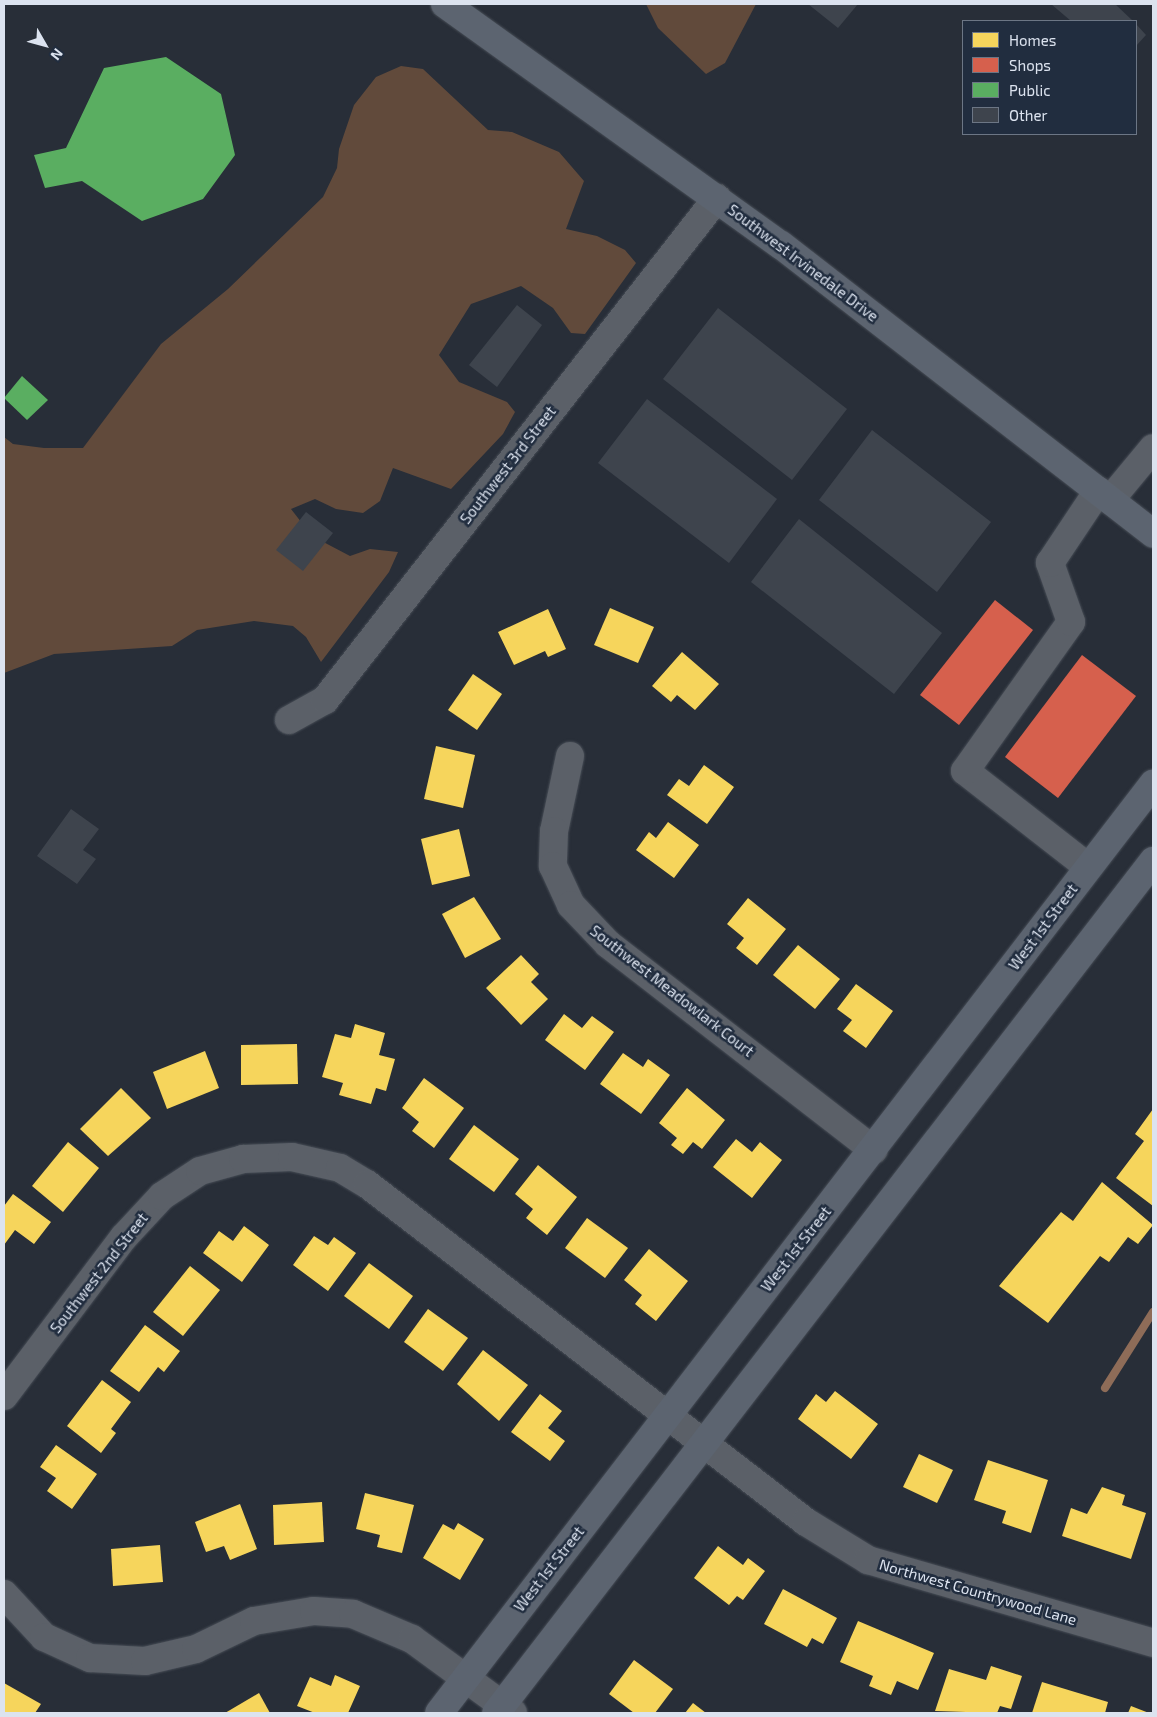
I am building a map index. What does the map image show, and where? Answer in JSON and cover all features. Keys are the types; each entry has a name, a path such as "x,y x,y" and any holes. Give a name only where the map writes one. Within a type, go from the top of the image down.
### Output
{"main road":[{"name":"Southwest Irvinedale Drive","path":"445,4 717,198 1153,534"},
{"name":"West 1st Street","path":"439,1713 668,1414 874,1150 1153,784"},
{"path":"504,1710 704,1443 1153,861"}],"street":[{"name":"Southwest 3rd Street","path":"289,720 325,700 717,198"},
{"path":"1088,868 965,771 1071,622 1050,563 1104,496 1153,448"},
{"name":"Southwest Meadowlark Court","path":"570,756 554,831 553,866 571,905 608,944 874,1150"},
{"name":"Southwest 2nd Street","path":"11,1386 124,1237 162,1196 200,1171 242,1160 292,1157 340,1168 503,1288 668,1414"},
{"name":"Northwest Countrywood Lane","path":"668,1414 806,1522 868,1560 1153,1643"},
{"path":"4,1594 44,1637 90,1658 145,1661 196,1649 254,1621 332,1611 391,1627 465,1678 504,1710"}],"shaded area":[{"path":"646,4 756,4 725,63 706,74 658,28"},
{"path":"401,66 423,69 488,130 512,132 559,152 584,181 566,229 597,236 625,250 636,263 585,334 571,333 553,308 521,286 471,304 439,355 459,382 507,402 515,412 503,434 451,489 393,468 380,501 363,513 336,509 315,499 291,509 312,536 350,556 370,549 398,552 389,572 321,662 306,637 293,626 254,621 197,630 172,646 54,654 4,673 4,437 13,444 44,448 83,448 161,344 228,289 323,197 337,168 339,149 354,105 376,77"}],"building: Homes":[{"path":"610,608 654,627 638,663 594,645"},
{"path":"548,609 566,649 548,657 545,651 514,665 498,632"},
{"path":"682,652 719,684 695,710 677,695 671,702 652,686"},
{"path":"473,674 502,694 477,730 448,710"},
{"path":"436,746 475,755 463,808 424,799"},
{"path":"704,765 734,787 707,824 667,795 679,779 689,786"},
{"path":"668,822 699,845 674,878 636,850 649,832 656,838"},
{"path":"459,829 470,876 432,885 421,839"},
{"path":"474,897 501,939 465,958 442,914"},
{"path":"748,898 786,929 757,965 736,948 744,938 727,924"},
{"path":"798,945 840,979 815,1009 773,975"},
{"path":"521,955 539,974 531,982 548,999 521,1025 486,988"},
{"path":"856,984 893,1011 866,1048 843,1031 852,1020 837,1009"},
{"path":"564,1014 582,1028 592,1016 614,1032 585,1070 545,1040"},
{"path":"355,1024 385,1033 379,1055 395,1059 386,1091 376,1088 371,1104 339,1095 343,1083 322,1077 335,1034 351,1038"},
{"path":"297,1044 298,1084 241,1085 241,1045"},
{"path":"205,1051 219,1088 167,1109 153,1072"},
{"path":"623,1053 643,1067 648,1059 670,1075 641,1114 600,1084"},
{"path":"424,1078 464,1108 434,1148 412,1131 419,1122 402,1108"},
{"path":"121,1088 151,1118 108,1156 80,1129"},
{"path":"687,1088 725,1120 702,1149 693,1142 683,1154 671,1145 677,1138 659,1123"},
{"path":"1153,1109 1153,1206 1116,1178 1144,1141 1135,1134"},
{"path":"474,1125 519,1159 494,1192 449,1159"},
{"path":"736,1139 752,1152 760,1142 782,1160 752,1198 713,1167"},
{"path":"68,1142 99,1168 63,1212 32,1186"},
{"path":"538,1165 577,1197 547,1235 526,1218 533,1209 515,1194"},
{"path":"1102,1182 1153,1225 1138,1244 1128,1237 1109,1262 1100,1256 1048,1323 999,1286 1061,1212 1073,1221"},
{"path":"13,1194 51,1222 34,1244 15,1230 4,1245 4,1206"},
{"path":"587,1218 628,1248 605,1278 565,1248"},
{"path":"244,1226 269,1245 242,1282 203,1253 219,1231 233,1241"},
{"path":"314,1236 328,1245 334,1237 356,1253 328,1291 293,1265"},
{"path":"649,1249 688,1281 656,1321 635,1304 642,1295 624,1280"},
{"path":"369,1263 413,1296 389,1329 344,1296"},
{"path":"190,1266 220,1290 183,1336 153,1312"},
{"path":"428,1309 468,1338 443,1371 404,1342"},
{"path":"145,1325 180,1351 164,1372 158,1367 139,1392 110,1371"},
{"path":"483,1350 528,1385 499,1421 457,1384"},
{"path":"102,1380 131,1402 111,1429 116,1433 101,1453 67,1426"},
{"path":"835,1391 878,1424 851,1459 798,1419 816,1394 826,1402"},
{"path":"540,1394 562,1411 548,1428 565,1441 550,1461 511,1432"},
{"path":"56,1445 97,1474 72,1509 47,1491 56,1478 40,1467"},
{"path":"919,1454 953,1470 937,1503 903,1487"},
{"path":"988,1460 1048,1480 1031,1533 1002,1523 1006,1511 974,1500"},
{"path":"1102,1487 1125,1495 1122,1505 1146,1513 1131,1559 1062,1536 1071,1508 1087,1514"},
{"path":"365,1493 414,1505 402,1553 377,1547 380,1535 356,1529"},
{"path":"322,1502 324,1542 274,1545 273,1505"},
{"path":"240,1504 257,1549 230,1560 224,1546 206,1552 195,1522"},
{"path":"458,1523 484,1539 460,1580 423,1558 443,1524 454,1530"},
{"path":"160,1545 163,1582 113,1586 111,1549"},
{"path":"718,1546 743,1565 748,1558 765,1571 743,1600 737,1596 729,1605 694,1578"},
{"path":"783,1589 837,1618 823,1644 812,1638 807,1647 764,1624"},
{"path":"858,1621 934,1653 918,1690 897,1681 891,1695 869,1686 873,1676 840,1662"},
{"path":"634,1660 673,1689 655,1713 634,1713 609,1694"},
{"path":"991,1666 1022,1676 1011,1709 1000,1706 997,1713 935,1711 949,1669 986,1680"},
{"path":"335,1675 360,1686 348,1713 315,1713 297,1706 310,1677 331,1686"},
{"path":"1042,1682 1108,1702 1105,1713 1032,1713"},
{"path":"4,1683 41,1704 35,1713 4,1713"},
{"path":"259,1693 270,1713 225,1713"},
{"path":"693,1703 706,1713 685,1713"},
{"path":"1131,1706 1149,1713 1128,1713"}],"building: Shops":[{"path":"995,600 1033,630 959,725 920,695"},
{"path":"1082,655 1136,696 1058,798 1005,757"}],"building: Public":[{"path":"166,57 221,94 235,155 203,199 142,221 82,181 45,188 34,155 66,148 104,68"},
{"path":"22,376 48,400 27,420 4,398"}],"building: Other":[{"path":"808,4 858,4 838,28"},
{"path":"1051,4 1115,4 1132,20 1070,20"},
{"path":"1137,25 1146,35 1137,45"},
{"path":"517,305 542,325 497,387 469,365"},
{"path":"718,308 847,409 792,480 663,379"},
{"path":"647,399 777,499 729,563 598,463"},
{"path":"872,430 991,522 937,592 819,500"},
{"path":"306,512 333,533 303,571 276,550"},
{"path":"799,519 942,633 894,694 751,582"},
{"path":"71,809 99,829 83,850 96,859 77,884 37,856"}],"waterway":[{"path":"1105,1388 1153,1312"}]}
